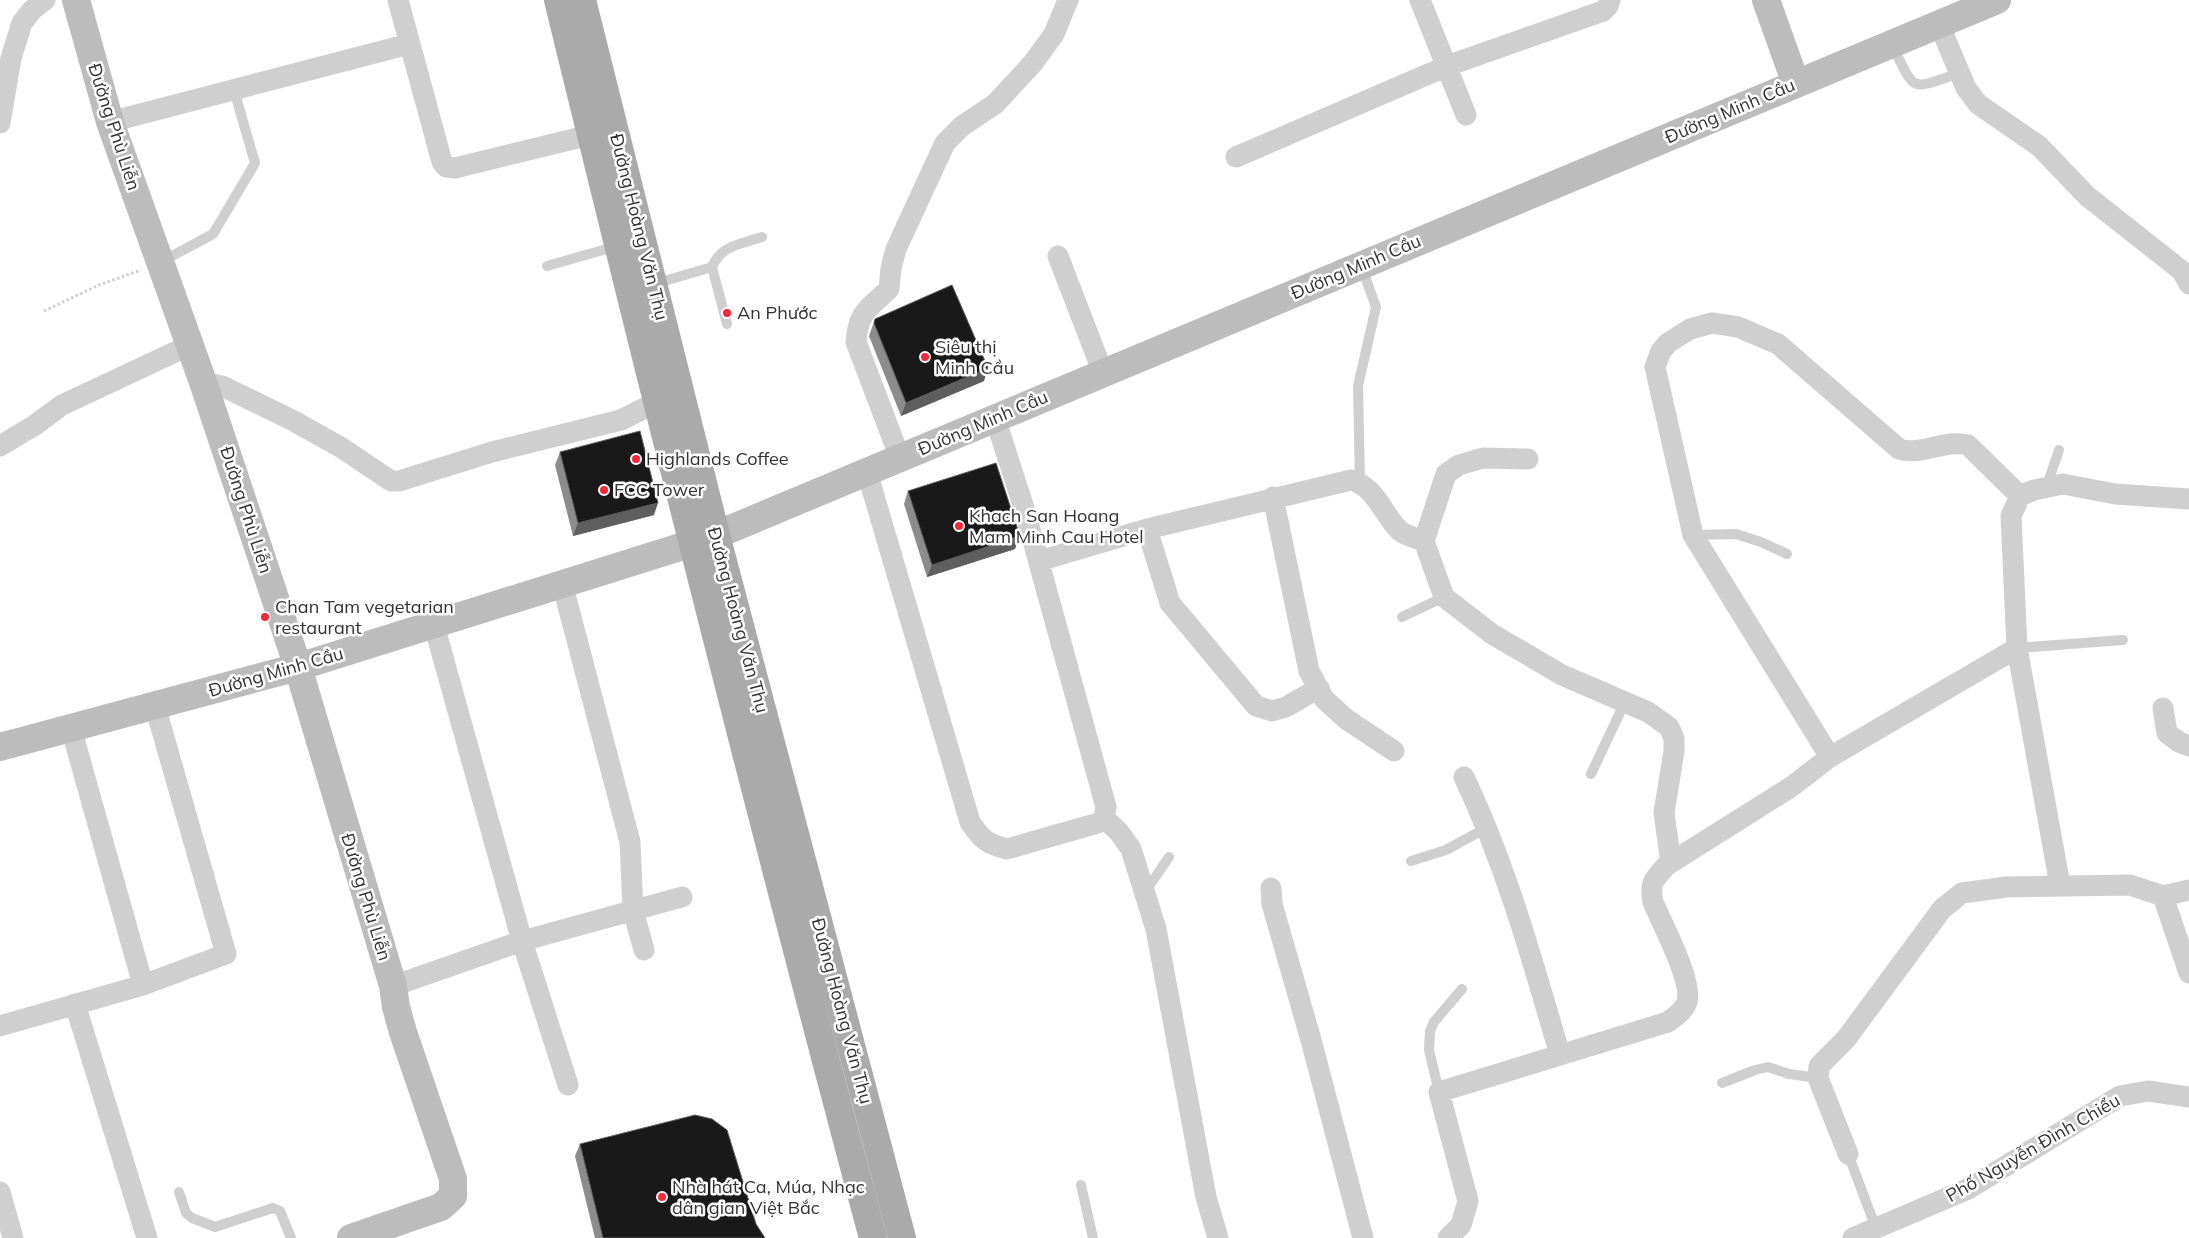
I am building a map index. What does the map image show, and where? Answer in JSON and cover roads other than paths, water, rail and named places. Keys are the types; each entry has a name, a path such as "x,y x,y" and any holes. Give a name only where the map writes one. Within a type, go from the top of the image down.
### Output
{"main road":[{"name":"Đường Hoàng Văn Thụ","path":"558,0 596,121 653,284 704,539 822,1045 873,1238"},
{"name":"Đường Hoàng Văn Thụ","path":"582,0 596,121 618,246 657,402 704,539 850,1039 902,1238"},
{"path":"822,1045 850,1039"}],"street":[{"path":"0,123 11,58 22,23 32,10 44,0"},
{"name":"Đường Phù Liễn","path":"76,0 110,122 203,382 298,667 393,986 403,1032 453,1179 453,1196 441,1207 351,1238"},
{"path":"398,0 442,162 446,167 455,168 596,121"},
{"path":"900,458 856,342 857,325 864,312 888,289 890,268 896,249 945,143 962,126 996,104 1033,64 1054,34 1068,0"},
{"path":"1420,0 1466,115"},
{"path":"1236,157 1446,66 1603,11 1608,6 1610,0"},
{"path":"1766,0 1796,84"},
{"name":"Đường Minh Cầu","path":"0,747 298,667 704,539 1997,0"},
{"path":"1939,24 1971,97 1978,104 2039,146 2087,196 2182,271 2189,284"},
{"path":"110,122 409,44"},
{"path":"1058,256 1103,373"},
{"path":"1830,757 1693,535 1656,367 1661,351 1668,343 1690,329 1712,323 1738,327 1778,344 1899,448 1910,452 1958,442 1968,445 2020,496"},
{"path":"0,446 16,438 62,405 190,345"},
{"path":"203,382 213,383 228,389 292,420 342,448 391,481 399,481 492,452 604,426 621,420 657,402"},
{"path":"867,472 970,822 980,838 994,846 1007,849 1098,823 1104,818 1106,807 1024,508 995,418"},
{"path":"1528,459 1482,458 1459,464 1446,474 1424,541 1444,597 1492,634 1562,675 1648,712 1669,727 1674,738 1664,813 1671,862"},
{"path":"1039,561 1147,529 1272,497 1351,480 1360,482 1372,493 1399,530 1424,541"},
{"path":"2060,885 2017,648 2011,516 2020,496 2034,490 2064,484 2115,494 2189,499"},
{"path":"1272,497 1309,671 1324,699 1346,719 1394,751"},
{"path":"1147,529 1170,603 1256,706 1272,711 1286,707 1319,688"},
{"path":"562,583 630,842 633,910 644,950"},
{"path":"434,625 522,941 568,1085"},
{"path":"1448,1238 1461,1225 1468,1201 1439,1092 1668,1022 1680,1013 1687,1003 1687,981 1653,902 1651,892 1653,880 1671,862 1791,787 1830,757 2017,648"},
{"path":"0,1026 143,985 226,954 155,706"},
{"path":"2163,708 2167,733 2179,742 2189,746"},
{"path":"71,728 143,985"},
{"path":"1464,777 1488,827 1518,909 1560,1055"},
{"path":"1104,818 1120,832 1131,849 1156,929 1206,1197 1218,1238"},
{"path":"1848,1154 1818,1078 1819,1066 1846,1039 1942,909 1962,893 2006,887 2130,884 2163,896 2189,890"},
{"path":"1271,888 1272,904 1363,1238"},
{"path":"2163,896 2189,973"},
{"path":"393,986 522,941 682,897"},
{"path":"75,1004 147,1238"},
{"name":"Phố Nguyễn Đình Chiểu","path":"1853,1238 1968,1189 2120,1096 2148,1091 2189,1097"},
{"path":"0,1192 13,1238"}],"lane":[{"path":"1892,44 1914,84 1924,86 1959,73"},
{"path":"160,263 213,234 255,163 234,90"},
{"path":"727,324 712,267 716,257 722,251 762,237"},
{"path":"547,266 618,246"},
{"path":"1360,482 1358,386 1376,307 1361,266"},
{"path":"653,284 712,267"},
{"path":"2046,488 2059,450"},
{"path":"1693,535 1736,534 1787,554"},
{"path":"1402,617 1444,597"},
{"path":"2017,648 2123,640"},
{"path":"1591,774 1625,702"},
{"path":"1411,861 1446,850 1488,827"},
{"path":"1145,893 1169,857"},
{"path":"1439,1092 1429,1050 1430,1031 1434,1022 1462,989"},
{"path":"1722,1083 1755,1070 1768,1068 1789,1074 1818,1078"},
{"path":"1848,1154 1876,1228"},
{"path":"1081,1185 1094,1238"},
{"path":"179,1192 186,1213 192,1218 215,1227 273,1208 280,1212 291,1238"}],"place":[{"name":"An Phước","path":"727,313"},
{"name":"Siêu thị Minh Cầu","path":"925,357"},
{"name":"Highlands Coffee","path":"636,459"},
{"name":"FCC Tower","path":"604,490"},
{"name":"Khach San Hoang Mam Minh Cau Hotel","path":"959,526"},
{"name":"Chan Tam vegetarian restaurant","path":"265,617"},
{"name":"Nhà hát Ca, Múa, Nhạc dân gian Việt Bắc","path":"662,1197"}]}
